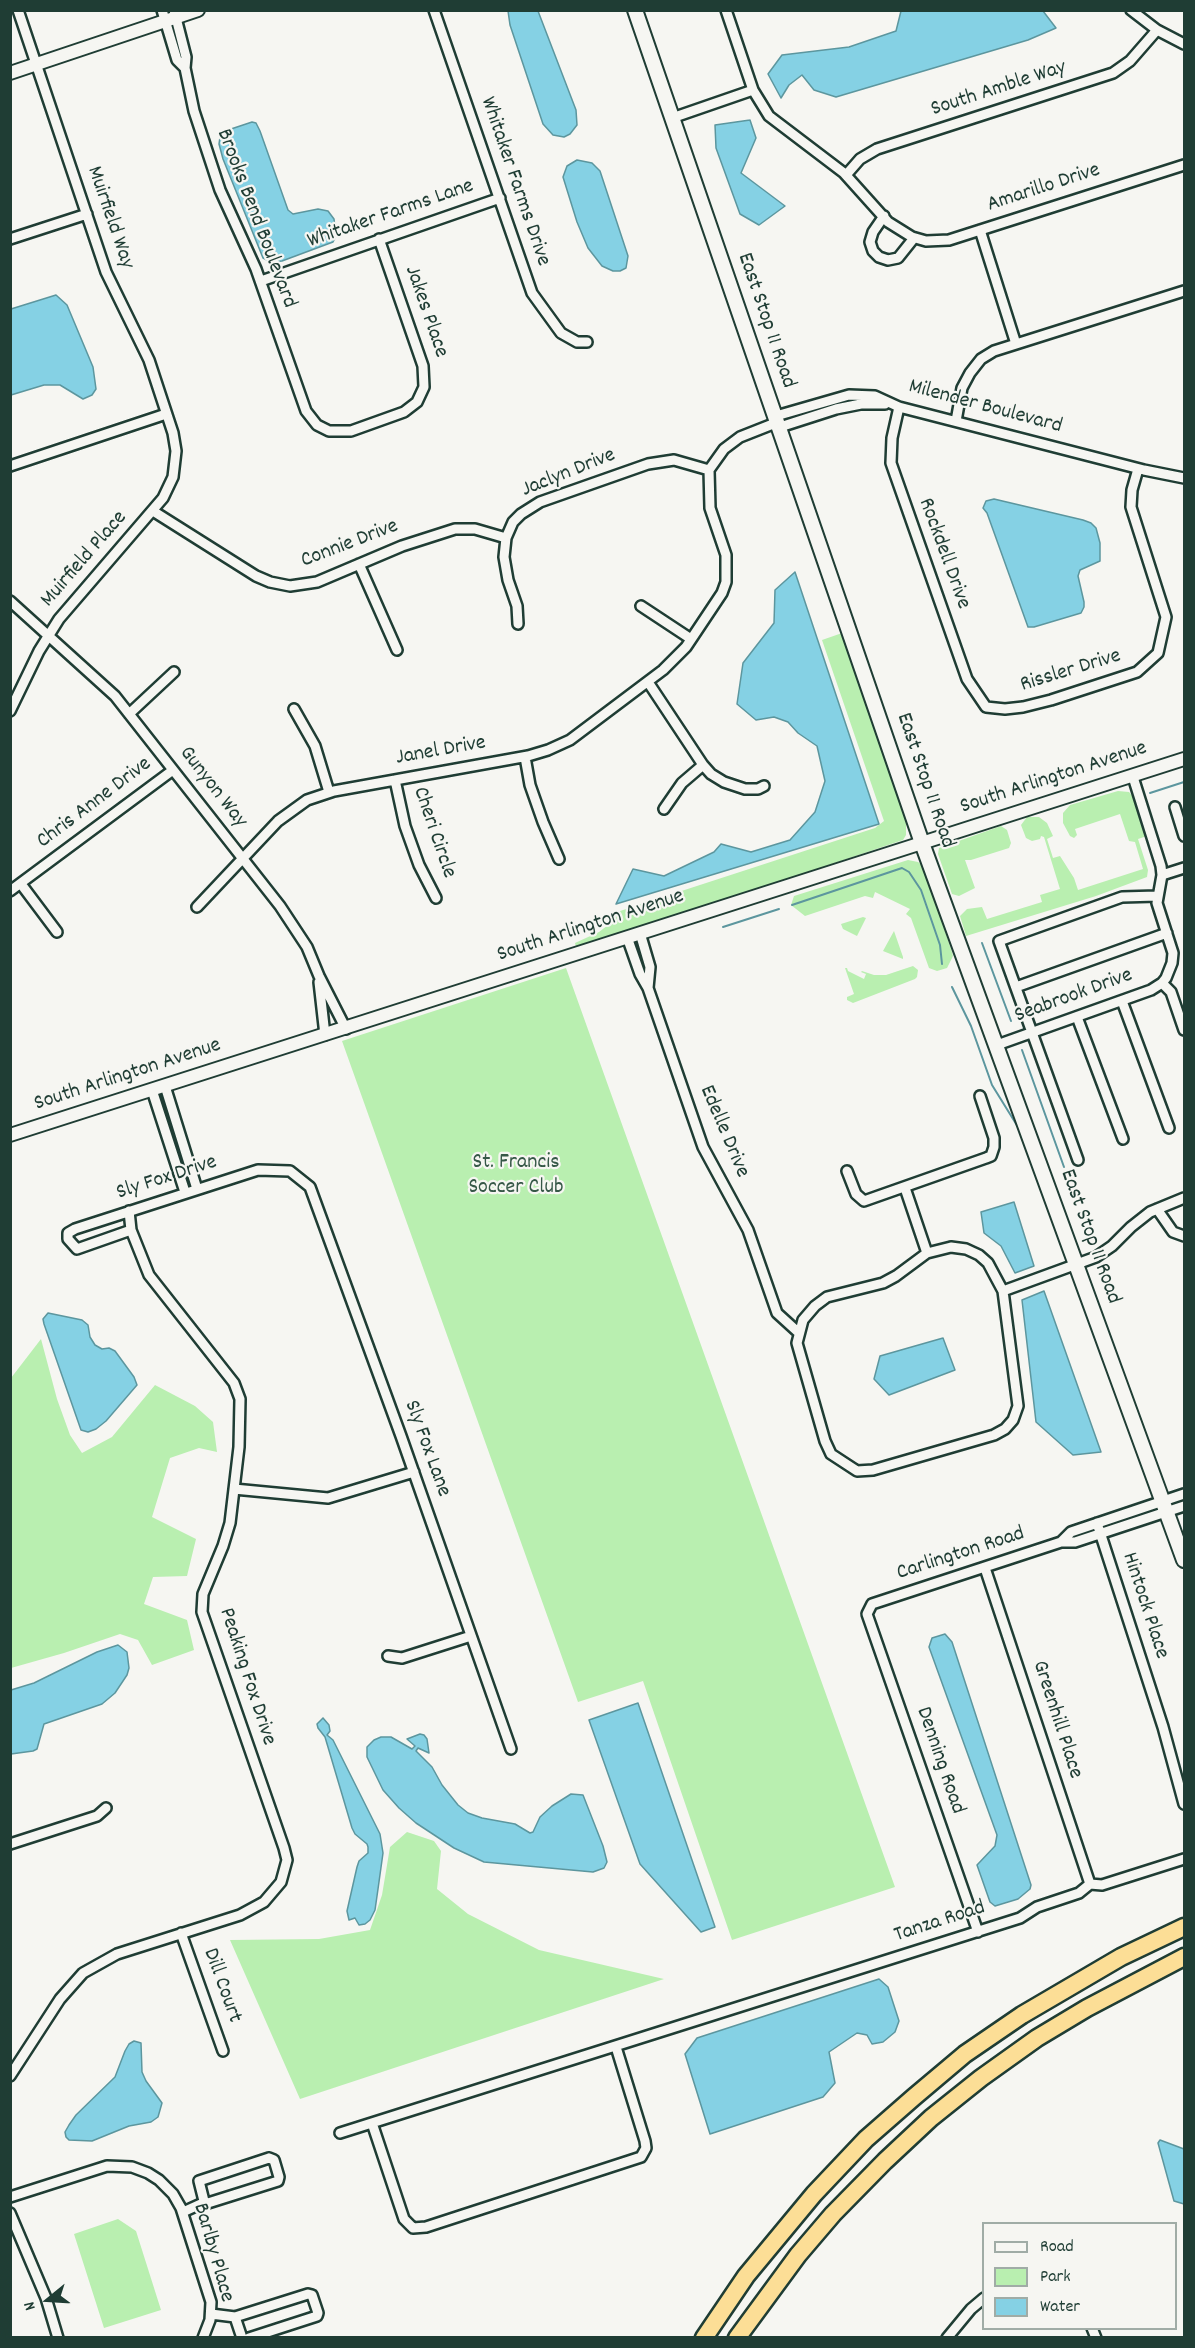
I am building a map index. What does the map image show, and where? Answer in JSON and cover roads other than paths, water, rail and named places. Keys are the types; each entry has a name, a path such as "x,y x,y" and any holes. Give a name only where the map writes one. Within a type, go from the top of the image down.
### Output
{"highway":[{"path":"704,2337 746,2276 814,2194 866,2139 914,2097 965,2054 1048,1999 1121,1957 1185,1927"},
{"path":"737,2337 798,2255 833,2214 931,2118 981,2078 1037,2038 1087,2007 1185,1957"}],"main road":[{"name":"East Stop 11 Road","path":"636,10 922,843 1185,1560"}],"street":[{"name":"Muirfield Way","path":"18,10 112,286 142,343 173,433"},
{"path":"10,73 169,15 198,10"},
{"name":"Whitaker Farms Drive","path":"434,10 532,293 561,333 577,342 587,342"},
{"name":"Amarillo Drive","path":"726,10 753,90 759,103 774,122 846,175 894,228 914,238 943,241 1185,165"},
{"path":"1131,10 1157,30 1185,44"},
{"name":"Brooks Bend Boulevard","path":"169,15 177,60 185,68 196,119 210,161 229,212 261,281 306,411 320,426"},
{"name":"South Amble Way","path":"846,175 859,160 877,149 1113,73 1130,61 1157,30"},
{"path":"672,118 753,90"},
{"name":"Whitaker Farms Lane","path":"261,281 500,198"},
{"path":"10,239 87,214"},
{"path":"884,216 873,232 870,242 873,251 879,257 888,260 897,259 914,238"},
{"path":"980,230 1016,344"},
{"name":"Jakes Place","path":"320,426 337,432 351,430 404,412 420,398 425,383 423,366 379,239"},
{"path":"956,421 962,388 981,359 988,355 1016,344 1185,291"},
{"name":"Milender Boulevard","path":"778,422 861,404 879,403 1138,469 1185,478"},
{"name":"Rockdell Drive","path":"899,407 892,438 891,463 967,679 986,707"},
{"path":"10,466 166,414"},
{"path":"641,606 691,639 722,592 728,574 726,555 710,508 710,470 724,449 740,437 778,422"},
{"name":"Muirfield Place","path":"10,711 48,634 80,592 164,498 173,477 176,451 173,433"},
{"name":"Jaclyn Drive","path":"506,538 513,522 531,507 648,464 674,460 710,470"},
{"name":"Rissler Drive","path":"986,707 1005,709 1033,705 1137,672 1158,653 1166,617 1131,507 1132,490 1138,469"},
{"name":"Connie Drive","path":"153,511 256,576 278,584 298,586 314,583 402,546 455,529 475,529 506,538"},
{"path":"506,538 504,565 517,606 518,624"},
{"path":"359,564 397,650"},
{"name":"Gunyon Way","path":"10,601 115,696 280,906 299,934 346,1029"},
{"name":"Janel Drive","path":"197,907 242,858 293,808 310,798 329,792 525,757 548,750 564,743 648,682 669,665 691,639"},
{"path":"129,714 174,672"},
{"path":"648,682 703,765 717,779 745,789 764,786"},
{"path":"294,709 315,746 329,792"},
{"path":"525,757 530,785 559,859"},
{"name":"South Arlington Avenue","path":"10,1136 1185,759"},
{"path":"664,809 682,783 703,765"},
{"name":"Chris Anne Drive","path":"10,891 173,770"},
{"path":"1133,777 1160,862 1162,875 1157,903 1173,953 1172,963 1162,983 1171,992 1185,1030"},
{"name":"Cheri Circle","path":"394,780 419,865 436,898"},
{"path":"1174,807 1185,836"},
{"path":"1162,875 1185,868"},
{"path":"21,884 57,933"},
{"path":"1078,1160 999,941 1122,897 1157,896"},
{"path":"640,933 650,967 648,988"},
{"path":"1016,987 1167,933"},
{"name":"Edelle Drive","path":"627,937 640,974 648,988 703,1147 748,1230 777,1313 799,1333"},
{"path":"319,976 325,1035"},
{"name":"Seabrook Drive","path":"997,1046 1154,989 1162,983"},
{"path":"1122,1001 1169,1128"},
{"path":"1077,1017 1123,1139"},
{"path":"165,1086 197,1189"},
{"path":"152,1090 185,1192"},
{"path":"847,1171 856,1194 864,1201 991,1155 994,1138 980,1096"},
{"name":"Sly Fox Drive","path":"131,1230 77,1249 70,1244 68,1233 185,1192 258,1170 291,1171"},
{"name":"Sly Fox Lane","path":"291,1171 310,1187 414,1472 511,1749"},
{"path":"905,1188 927,1253"},
{"path":"1003,1291 1106,1251 1134,1224 1157,1209 1185,1198"},
{"path":"1157,1209 1173,1232 1185,1236"},
{"name":"Peaking Fox Drive","path":"10,2076 60,1999 80,1976 113,1956 240,1915 264,1902 281,1882 287,1860 202,1612 203,1594 230,1523 239,1447 240,1399 234,1383 149,1275 131,1230 129,1211"},
{"path":"951,1247 966,1249 979,1255 988,1263 1003,1291 1018,1406 1005,1429 994,1435 873,1470 857,1471 831,1454 825,1441 796,1344 803,1320 815,1306 827,1298 883,1283 927,1253 951,1247"},
{"path":"234,1489 328,1498 414,1472"},
{"path":"1165,1507 1185,1494"},
{"path":"1165,1507 1185,1506"},
{"name":"Carlington Road","path":"1061,1542 1071,1532 1097,1523 1165,1507"},
{"name":"Carlington Road","path":"872,1604 1061,1542 1075,1542 1100,1534 1165,1507"},
{"name":"Hintock Place","path":"1097,1523 1163,1727 1185,1804"},
{"name":"Greenhill Place","path":"985,1568 1090,1884"},
{"name":"Denning Road","path":"872,1604 867,1617 978,1932"},
{"path":"388,1656 402,1658 471,1636"},
{"path":"10,1844 97,1816 106,1808"},
{"name":"Tanza Road","path":"340,2133 978,1932 1020,1918 1037,1907 1079,1893 1090,1884 1102,1885 1185,1859"},
{"name":"Dill Court","path":"181,1933 224,2051"},
{"path":"372,2123 407,2224 420,2229 437,2224 641,2157 646,2148 645,2141 616,2047"},
{"path":"183,2212 205,2202 278,2181 274,2160 269,2158 199,2181 205,2202"},
{"name":"Barlby Place","path":"10,2197 107,2166 126,2166 138,2169 163,2183 176,2198 183,2212 210,2302 211,2314 203,2337"},
{"path":"10,2213 46,2298 58,2337"},
{"path":"211,2314 235,2317 308,2294 312,2295 317,2316 249,2337"},
{"path":"947,2337 970,2309 982,2300"},
{"path":"235,2317 242,2337"}],"water":[{"path":"508,11 538,11 576,110 577,125 570,134 564,137 553,135 543,124 510,25"},
{"path":"901,11 1043,11 1056,28 1028,40 836,97 814,90 802,75 789,85 781,98 768,74 782,55 849,47 896,31"},
{"path":"750,120 756,138 741,173 785,206 759,225 740,214 716,148 715,125"},
{"path":"252,122 256,123 260,131 288,210 293,214 318,209 328,211 334,219 336,236 333,242 282,261 271,262 263,258 219,144 220,137 225,131"},
{"path":"577,160 592,163 600,171 628,256 626,268 620,271 613,271 602,266 588,248 577,222 563,177 567,166"},
{"path":"56,295 67,305 93,367 96,389 92,395 83,399 60,385 44,385 11,395 11,309"},
{"path":"994,499 1083,520 1096,528 1100,543 1100,561 1080,570 1078,576 1084,602 1081,613 1028,627 987,513 983,508 986,501"},
{"path":"795,572 879,824 616,904 633,869 664,876 714,852 721,844 751,852 790,840 815,812 825,781 817,746 798,733 788,722 774,717 756,720 737,704 743,663 774,623 775,590"},
{"path":"1014,1202 1034,1266 1015,1273 1001,1246 984,1233 981,1212"},
{"path":"1044,1291 1101,1452 1073,1455 1036,1422 1022,1300"},
{"path":"48,1313 82,1320 88,1325 90,1337 95,1345 102,1349 109,1348 115,1351 134,1377 137,1385 106,1421 88,1432 81,1430 44,1324 43,1319"},
{"path":"943,1338 955,1370 889,1395 874,1379 880,1356"},
{"path":"945,1634 952,1642 1031,1885 1030,1889 1018,1899 995,1906 990,1902 977,1865 995,1846 997,1835 929,1647 932,1638"},
{"path":"118,1645 127,1652 129,1668 115,1693 102,1704 44,1724 37,1749 11,1754 11,1690 34,1683 97,1652"},
{"path":"638,1703 715,1927 701,1932 640,1864 589,1720"},
{"path":"323,1718 329,1725 330,1731 327,1735 333,1740 380,1834 383,1853 375,1910 365,1924 359,1925 355,1918 349,1920 347,1911 357,1867 359,1861 368,1853 368,1847 352,1828 325,1737 318,1728 317,1724"},
{"path":"420,1734 427,1739 429,1753 418,1748 416,1751 432,1767 442,1785 458,1805 468,1813 515,1824 530,1833 533,1832 540,1817 552,1806 571,1794 583,1795 603,1846 607,1862 604,1868 593,1872 484,1862 454,1848 416,1823 383,1790 367,1757 367,1747 381,1737 391,1737 412,1749 415,1746 407,1739"},
{"path":"879,1979 888,1987 899,2021 895,2032 883,2042 872,2044 867,2035 857,2033 829,2052 835,2083 823,2097 710,2134 685,2054 697,2038"},
{"path":"134,2041 141,2043 142,2072 162,2103 158,2117 151,2122 129,2126 92,2141 69,2140 65,2132 69,2125 76,2115 115,2077 125,2051"},
{"path":"1160,2140 1184,2149 1184,2204 1174,2201 1158,2143"}],"waterway":[{"path":"1150,793 1184,782"},
{"path":"792,905 902,868 909,872 921,890 940,945 942,964"},
{"path":"723,927 779,909"},
{"path":"982,943 1011,1021"},
{"path":"952,987 971,1026 992,1085 1018,1127"},
{"path":"1022,1050 1064,1167"}],"park label":[{"name":"St. Francis Soccer Club","path":"516,1176"}]}
